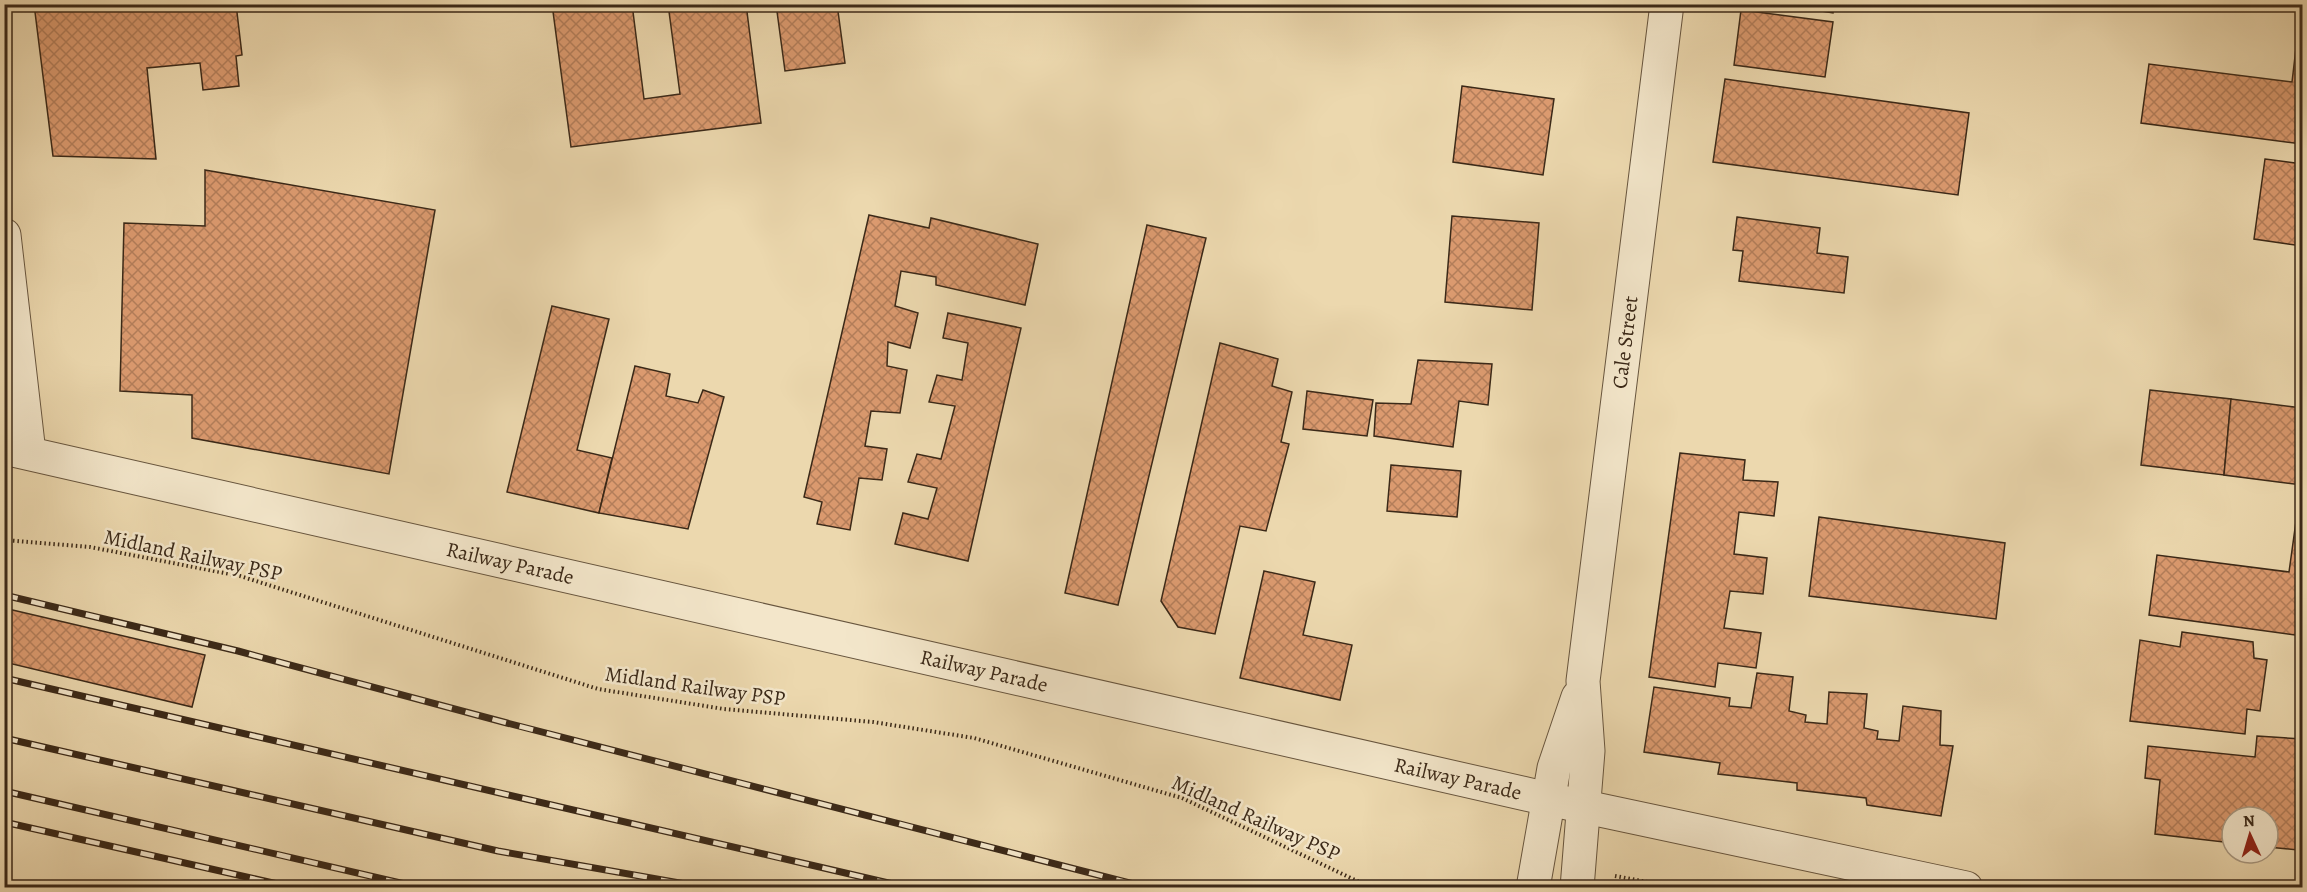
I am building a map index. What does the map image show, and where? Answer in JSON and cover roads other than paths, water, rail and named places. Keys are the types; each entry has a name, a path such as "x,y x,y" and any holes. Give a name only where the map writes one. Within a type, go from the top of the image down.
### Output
{"street":[{"name":"Cale Street","path":"1578,880 1588,751 1583,681 1667,4"},
{"path":"4,235 16,450"},
{"name":"Railway Parade","path":"16,450 1548,800 1966,888"},
{"name":"Cale Street","path":"1533,888 1554,768 1583,681"}],"railway":[{"path":"4,595 238,651 507,723 1149,888"},
{"path":"4,678 910,888"},
{"path":"4,738 498,851 708,888"},
{"path":"4,791 422,888"},
{"path":"4,822 295,888"}]}
